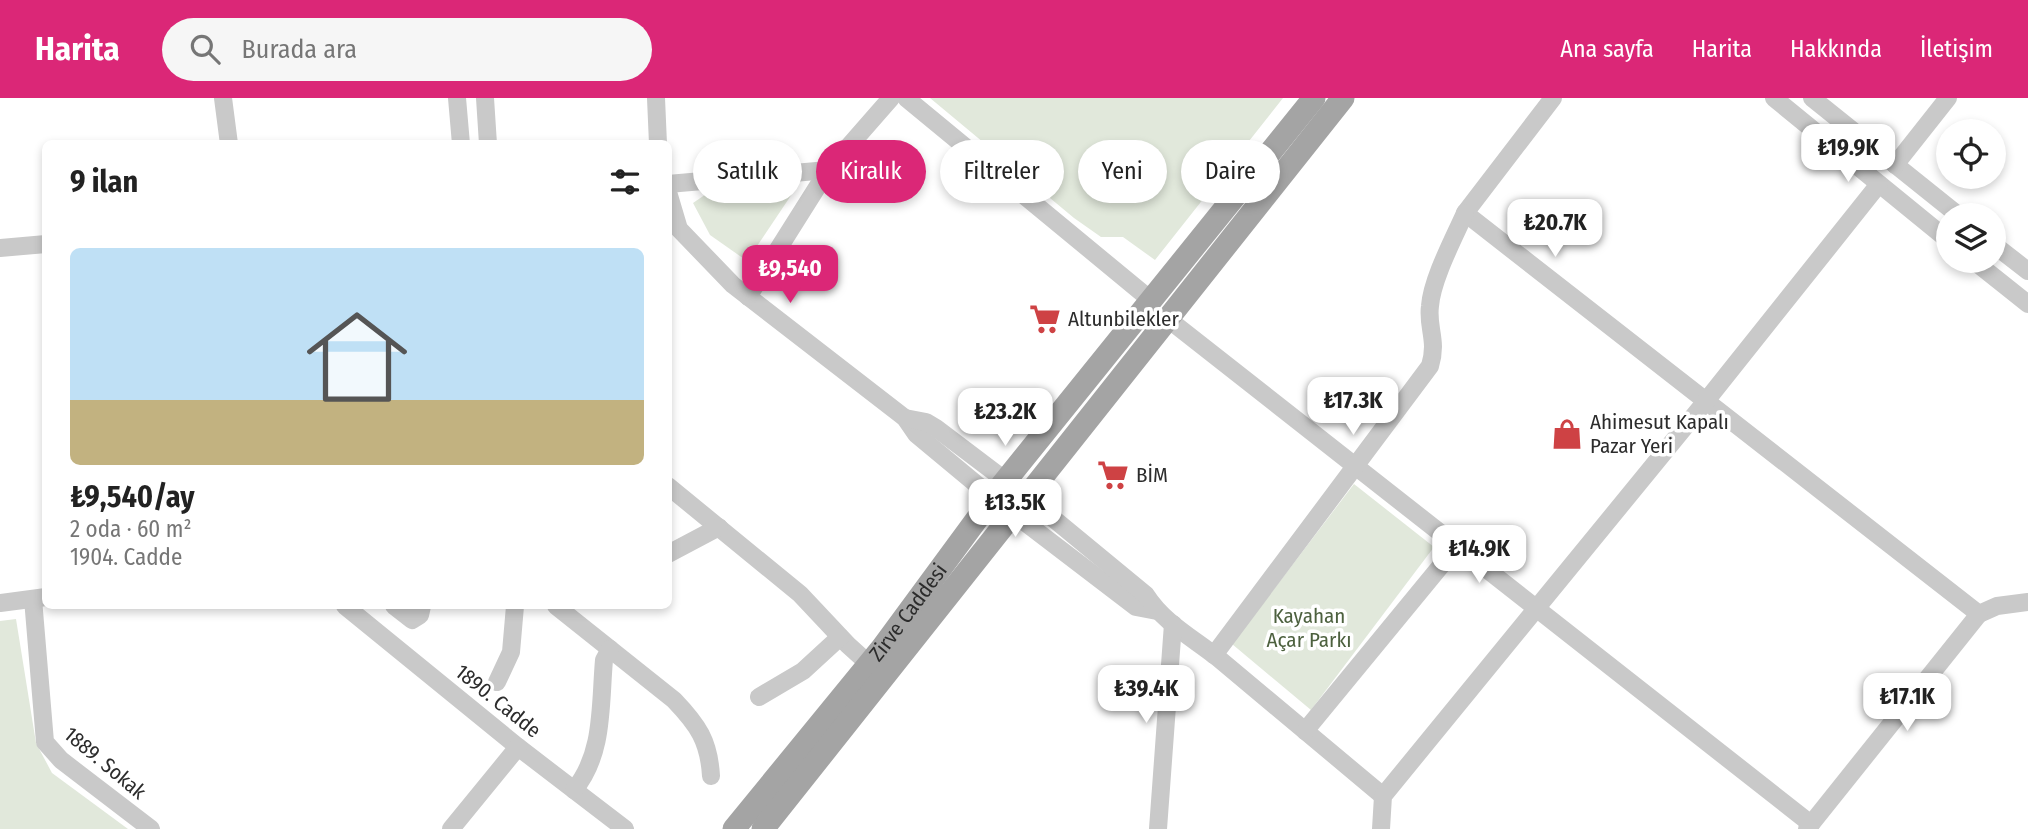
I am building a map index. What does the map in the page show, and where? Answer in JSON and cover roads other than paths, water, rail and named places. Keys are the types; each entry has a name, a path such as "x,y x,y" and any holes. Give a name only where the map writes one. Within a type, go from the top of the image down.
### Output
{"main road":[{"name":"Zirve Caddesi","path":"734,829 869,664 999,489 1314,98"},
{"name":"Zirve Caddesi","path":"763,829 1343,98"}],"street":[{"path":"223,98 228,140"},
{"path":"457,98 461,140"},
{"path":"485,98 488,140"},
{"path":"656,98 658,140"},
{"path":"854,140 891,98"},
{"path":"906,98 1152,301"},
{"path":"1214,655 1430,366 1434,347 1429,308 1465,213 1553,98"},
{"path":"1774,98 1936,230"},
{"path":"1812,98 1943,203"},
{"path":"1895,165 1948,98"},
{"path":"672,184 816,171"},
{"path":"1381,829 1383,796 1539,608 1879,184"},
{"path":"748,297 816,189"},
{"path":"672,204 679,229 733,285 905,418 926,422 936,428 999,489 1136,607 1157,611 1383,796"},
{"path":"1465,213 1979,614"},
{"path":"0,248 42,244"},
{"path":"2006,254 2028,271"},
{"path":"1989,273 2028,304"},
{"path":"1168,319 1539,608 1809,827 1979,614 1997,606 2028,602"},
{"path":"672,489 800,594 869,664"},
{"path":"672,552 719,527"},
{"path":"1305,731 1458,545"},
{"path":"0,603 39,598"},
{"name":"1889. Sokak","path":"39,598 45,742 61,760 151,829"},
{"name":"1890. Cadde","path":"349,609 518,747 625,829"},
{"path":"398,609 412,620 420,615 421,609"},
{"path":"497,682 511,652 515,609"},
{"path":"560,609 688,714 707,746 711,776"},
{"path":"1158,829 1172,624"},
{"path":"759,697 803,671 840,637"},
{"path":"574,790 586,776 596,751 604,660 610,649"},
{"path":"450,829 518,747"}],"place":[{"name":"Altunbilekler","path":"1045,319"},
{"name":"Ahimesut Kapalı Pazar Yeri","path":"1567,434"},
{"name":"BİM","path":"1113,475"}],"park label":[{"name":"Kayahan Açar Parkı","path":"1309,628"}]}
